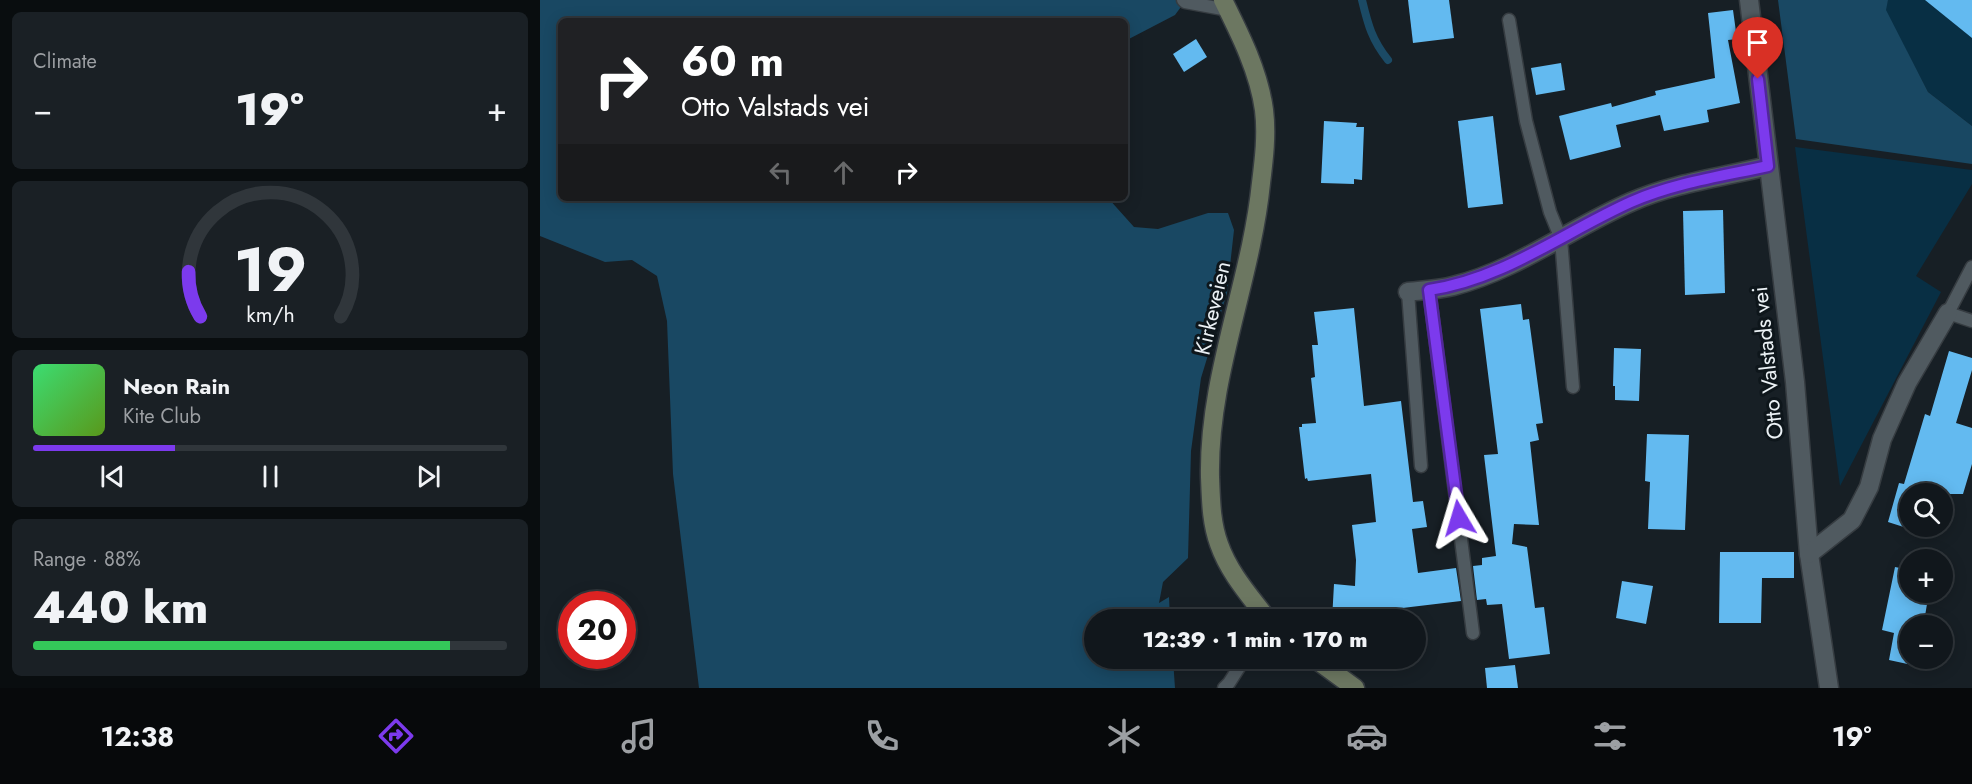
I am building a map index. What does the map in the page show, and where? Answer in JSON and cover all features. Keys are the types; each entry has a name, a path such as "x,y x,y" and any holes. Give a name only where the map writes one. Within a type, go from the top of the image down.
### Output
{"main road":[{"name":"Kirkeveien","path":"1226,5 1259,87 1264,110 1265,132 1255,229 1220,378 1209,449 1212,514 1219,543 1234,574 1260,609"},
{"path":"1329,669 1355,688"}],"street":[{"name":"Otto Valstads vei","path":"1749,0 1795,382 1809,554 1828,688"},
{"path":"1408,292 1452,286 1491,273 1534,254 1632,202 1677,186 1768,166"},
{"path":"1809,554 1851,520 1869,487 1882,439 1907,383 1948,313"}],"lane":[{"path":"1183,0 1226,5"},
{"path":"1509,20 1526,121 1550,212 1561,239 1573,387"},
{"path":"1972,267 1948,313 1972,321"},
{"path":"1429,290 1473,633"},
{"path":"1408,292 1421,466"},
{"path":"1224,688 1238,669"}],"shaded area":[{"path":"540,0 1186,0 1175,15 1128,39 1128,18 558,18 558,201 1111,201 1134,227 1158,229 1208,213 1228,213 1234,230 1227,293 1201,378 1191,451 1188,558 1163,582 1159,603 1169,597 1170,609 1084,609 1084,669 1174,669 1175,688 699,688 673,474 667,321 657,276 632,260 605,262 540,236"},
{"path":"1778,0 1888,0 1886,10 1928,92 1972,126 1972,164 1796,139"},
{"path":"1888,0 1958,0 1972,24 1972,126 1928,92 1885,10"},
{"path":"1795,147 1972,170 1972,184 1916,276 1941,292 1840,486"}],"building":[{"path":"1408,0 1449,0 1454,38 1413,43"},
{"path":"1925,0 1972,0 1972,38"},
{"path":"1733,10 1737,39 1728,40 1740,103 1707,110 1709,122 1664,131 1660,115 1616,125 1621,147 1570,160 1559,116 1611,103 1612,107 1656,95 1655,91 1715,78 1708,13"},
{"path":"1196,39 1207,57 1184,72 1173,54"},
{"path":"1561,63 1565,90 1536,95 1531,68"},
{"path":"1493,116 1503,204 1468,208 1458,121"},
{"path":"1324,121 1357,123 1356,127 1364,127 1362,180 1354,179 1354,184 1321,183"},
{"path":"1723,210 1725,293 1685,295 1683,211"},
{"path":"1521,304 1523,320 1529,319 1543,423 1536,424 1539,440 1530,442 1539,525 1514,524 1512,544 1527,547 1535,608 1544,607 1550,654 1509,659 1502,604 1487,605 1486,599 1477,600 1473,566 1482,565 1482,558 1496,556 1484,455 1498,454 1480,309"},
{"path":"1354,308 1364,406 1401,401 1413,502 1423,501 1427,527 1412,529 1418,573 1456,568 1461,601 1394,609 1333,609 1334,584 1355,586 1356,560 1352,525 1376,522 1371,474 1308,481 1307,478 1305,479 1299,427 1302,427 1302,424 1316,423 1311,378 1315,377 1312,345 1318,345 1314,312"},
{"path":"1614,348 1641,349 1639,401 1615,400"},
{"path":"1949,351 1972,358 1972,370 1956,423 1972,428 1972,464 1963,494 1953,494 1953,483 1904,483 1925,414 1930,416"},
{"path":"1647,434 1689,435 1685,530 1648,529 1650,482 1645,481"},
{"path":"1899,483 1899,526 1888,522"},
{"path":"1720,552 1794,552 1794,578 1762,578 1761,623 1719,623"},
{"path":"1895,567 1899,568 1899,603 1927,603 1925,615 1899,615 1899,662 1889,660 1894,633 1882,630"},
{"path":"1622,581 1653,586 1646,624 1616,618"},
{"path":"1515,665 1518,688 1487,688 1485,668"}],"waterway":[{"path":"1362,0 1371,32 1388,60"}],"route":[{"path":"1459,518 1429,290 1452,286 1491,273 1534,254 1632,202 1677,186 1768,166 1758,79"}]}
